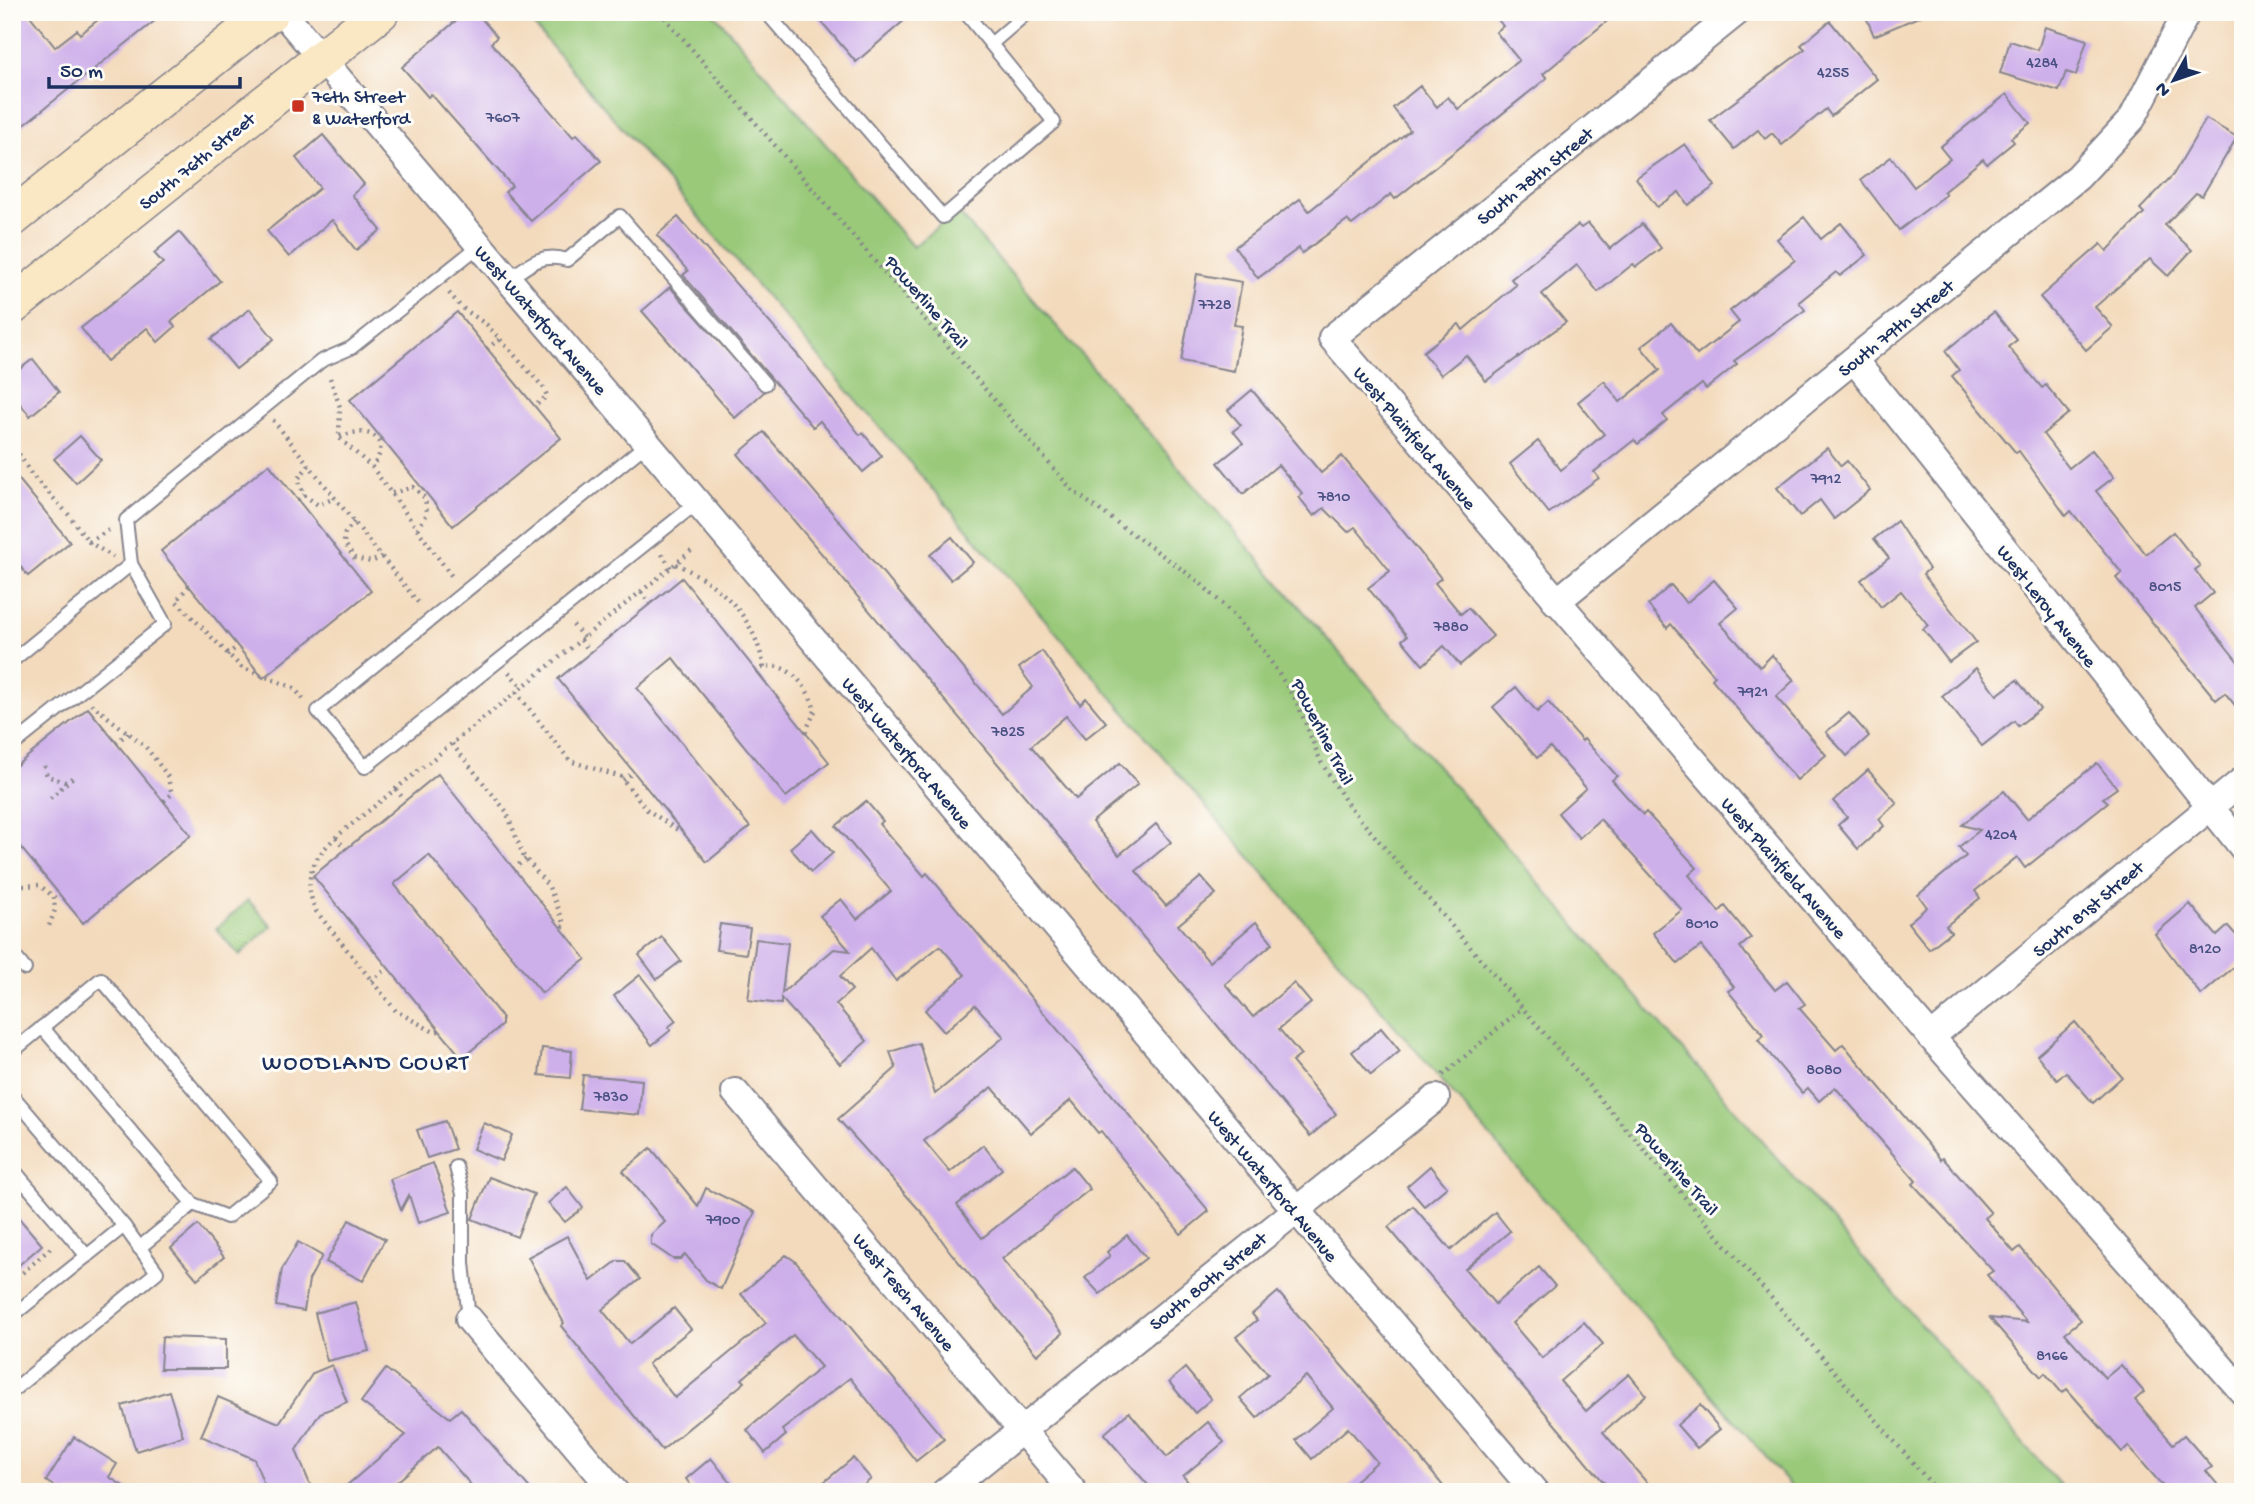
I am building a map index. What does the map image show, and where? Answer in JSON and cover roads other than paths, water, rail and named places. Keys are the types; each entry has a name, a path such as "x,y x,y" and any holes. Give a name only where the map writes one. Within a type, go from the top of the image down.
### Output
{"main road":[{"path":"12,218 270,12"},
{"name":"South 76th Street","path":"12,306 380,12"}],"street":[{"name":"West Waterford Avenue","path":"282,12 1535,1492"},
{"name":"South 78th Street","path":"1332,338 1737,12"},
{"name":"South 79th Street","path":"1556,602 2078,177 2132,119 2187,12"},
{"name":"West Plainfield Avenue","path":"1332,338 1931,1037 2243,1392"},
{"name":"West Leroy Avenue","path":"1854,360 2243,848"},
{"name":"South 81st Street","path":"1931,1037 2243,780"},
{"name":"West Tesch Avenue","path":"734,1092 1074,1492"},
{"name":"South 80th Street","path":"945,1492 1436,1098"},
{"path":"469,1319 614,1492"}],"lane":[{"path":"766,12 943,217 1054,122 965,12"},
{"path":"991,44 1028,12"},
{"path":"509,280 533,261 553,256 567,260 620,216 765,384"},
{"path":"12,746 166,624 131,564 126,520 321,360 351,348 479,246"},
{"path":"648,443 318,711 365,767 698,502"},
{"path":"12,661 131,564"},
{"path":"12,953 25,969"},
{"path":"12,1052 42,1027 101,979 271,1181 227,1217 193,1204 42,1027"},
{"path":"12,1095 124,1226 157,1272 12,1391"},
{"path":"456,1167 463,1194 463,1263 469,1319"},
{"path":"12,1168 87,1256"},
{"path":"139,1248 193,1204"},
{"path":"12,1316 124,1226"}],"place":[{"name":"76th Street & Waterford","path":"298,106"}],"district":[{"name":"WOODLAND COURT","path":"366,1061"}]}
